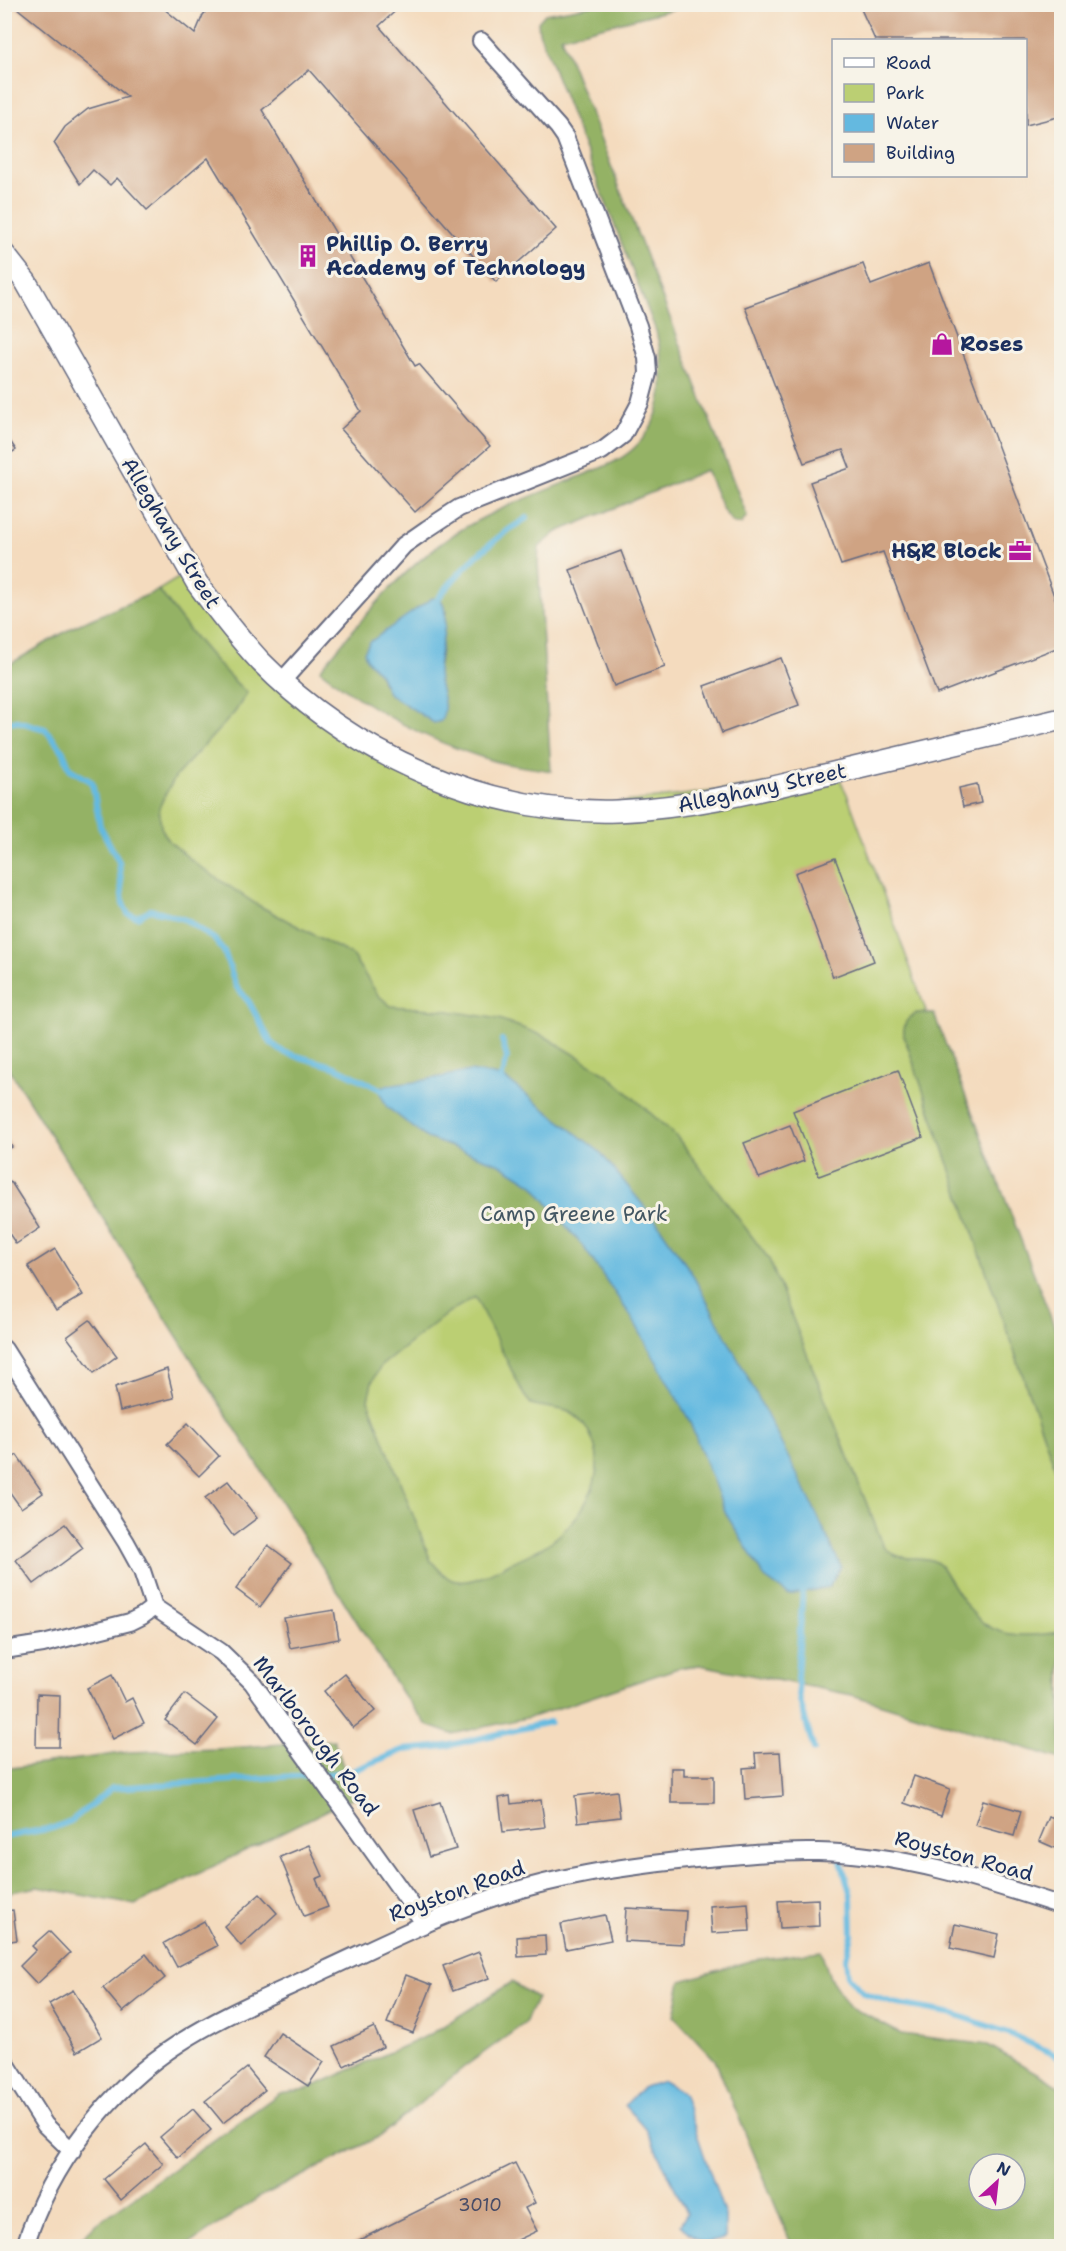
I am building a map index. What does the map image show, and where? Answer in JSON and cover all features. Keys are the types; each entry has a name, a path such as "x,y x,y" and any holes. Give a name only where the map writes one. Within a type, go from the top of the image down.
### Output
{"street":[{"path":"282,681 404,546 459,508 602,451 623,435 632,421 645,388 648,373 647,358 638,326 565,137 481,41"},
{"name":"Alleghany Street","path":"4,254 26,282 197,583 227,624 261,662 282,681 341,727 370,746 416,769 506,799 557,808 615,811 672,807 729,798 1062,719"},
{"path":"4,1349 126,1542 142,1571 154,1607 130,1622 43,1644 4,1650"},
{"name":"Marlborough Road","path":"154,1607 221,1652 252,1682 426,1924"},
{"name":"Royston Road","path":"25,2247 48,2190 72,2151 117,2094 180,2042 222,2018 426,1924 490,1899 536,1885 629,1866 755,1853 820,1852 905,1861 966,1875 1062,1906"},
{"path":"4,2060 45,2125 72,2151"}],"green space":[{"path":"594,5 690,5 561,37 747,516 741,524 733,523 723,510 706,470 557,532 539,547 538,563 551,771 495,761 442,743 379,711 320,670 398,580 434,549 483,518 621,458 644,436 653,423 658,409 662,363 656,331 539,32 538,22 545,14","holes":["446,612 438,672 383,684 379,673"]},
{"name":"Camp Greene Park","path":"188,572 224,623 366,746 559,810 838,776 847,794 1061,1381 1061,1742 964,1711 700,1665 452,1695 403,1695 5,1063 5,684"},
{"path":"159,590 200,644 247,693 235,712 176,776 159,808 161,827 168,840 196,864 256,904 352,955 378,995 391,1006 443,1010 499,1019 546,1037 607,1074 677,1137 769,1259 884,1547 899,1556 928,1559 941,1566 965,1603 988,1626 1001,1632 1017,1635 1061,1632 1061,1759 852,1695 700,1665 681,1667 535,1716 452,1734 427,1725 403,1695 5,1063 5,667 75,626","holes":["475,1297 524,1395 531,1404 566,1411 585,1425 597,1455 594,1484 580,1512 571,1524 549,1543 473,1580 449,1579 431,1561 368,1400 372,1382 381,1366 449,1312"]},
{"path":"917,1013 934,1014 1061,1344 1061,1485 904,1036 906,1022"},
{"path":"334,1740 354,1797 135,1905 38,1887 5,1893 5,1769 130,1752 217,1749"},
{"path":"821,1951 830,1978 849,2006 901,2034 988,2045 1061,2087 1061,2246 792,2246 715,2060 674,2016 681,1981 754,1960"},
{"path":"512,1982 537,1998 525,2023 464,2067 380,2136 258,2198 186,2246 73,2246 95,2225 280,2093 307,2089 431,2034"}],"water":[{"path":"432,598 441,600 445,615 438,670 444,708 441,721 434,723 388,693 379,673 367,660 364,652 370,642"},
{"path":"470,1071 503,1077 600,1152 656,1221 691,1272 811,1502 841,1567 829,1587 789,1595 765,1578 726,1514 689,1420 632,1318 585,1249 532,1184 500,1164 427,1138 387,1107 377,1087"},
{"path":"663,2081 683,2093 725,2216 725,2238 717,2241 700,2240 680,2225 687,2213 646,2129 625,2105 644,2087"}],"building":[{"name":"Phillip O. Berry Academy of Technology","path":"12,4 158,4 195,34 203,15 213,4 403,4 379,26 556,229 496,282 309,70 262,110 415,366 419,364 490,446 415,512 341,429 361,411 208,158 147,210 117,178 110,185 93,170 80,184 54,143 65,127 88,109 128,97"},
{"path":"872,4 1062,4 1062,116 1027,125 1027,39 875,39 861,9"},
{"path":"929,263 1062,617 1062,654 1059,647 937,694 883,552 841,565 810,482 850,468 843,450 804,463 745,307 863,264 871,285"},
{"path":"4,432 16,450 4,457"},
{"path":"621,551 665,667 614,686 570,570"},
{"path":"781,658 799,705 722,733 704,686"},
{"path":"977,784 981,803 963,807 959,788"},
{"path":"835,858 874,961 833,977 795,873"},
{"path":"898,1070 923,1137 819,1176 793,1111"},
{"path":"790,1125 804,1161 759,1178 744,1143"},
{"path":"4,1136 12,1147 4,1152"},
{"path":"11,1182 40,1228 16,1244 4,1226 4,1186"},
{"path":"55,1249 83,1295 56,1311 28,1266"},
{"path":"90,1320 117,1356 94,1373 67,1337"},
{"path":"167,1369 174,1398 120,1411 115,1387"},
{"path":"188,1423 219,1456 199,1476 167,1444"},
{"path":"17,1455 43,1493 21,1508 4,1484 4,1464"},
{"path":"228,1481 257,1518 233,1536 205,1498"},
{"path":"65,1524 83,1548 34,1584 16,1560"},
{"path":"268,1545 292,1563 260,1607 236,1589"},
{"path":"334,1610 339,1639 290,1648 284,1618"},
{"path":"345,1674 375,1711 353,1728 324,1691"},
{"path":"112,1675 125,1702 132,1698 144,1723 113,1739 87,1688"},
{"path":"37,1694 60,1695 59,1747 36,1747"},
{"path":"185,1694 218,1719 197,1745 165,1720"},
{"path":"4,1725 7,1725 7,1752 4,1752"},
{"path":"780,1752 783,1796 745,1799 743,1768 756,1767 755,1753"},
{"path":"671,1768 684,1768 684,1776 714,1776 714,1803 671,1803"},
{"path":"914,1776 950,1789 941,1816 904,1803"},
{"path":"617,1791 620,1817 578,1822 575,1796"},
{"path":"510,1796 511,1804 541,1800 545,1827 503,1832 499,1798"},
{"path":"983,1800 1021,1811 1014,1836 975,1825"},
{"path":"440,1802 456,1849 429,1857 414,1810"},
{"path":"1049,1817 1062,1822 1062,1851 1039,1841"},
{"path":"309,1845 323,1876 316,1879 328,1907 304,1916 280,1857"},
{"path":"260,1894 277,1913 241,1946 224,1926"},
{"path":"818,1899 819,1926 780,1928 778,1901"},
{"path":"748,1903 750,1931 712,1933 710,1906"},
{"path":"626,1908 686,1911 684,1944 624,1941"},
{"path":"13,1910 17,1940 4,1942 4,1911"},
{"path":"605,1915 611,1940 566,1949 561,1924"},
{"path":"204,1921 217,1946 177,1967 164,1943"},
{"path":"955,1924 999,1934 994,1958 950,1948"},
{"path":"49,1931 70,1953 37,1984 20,1966 36,1950 32,1946"},
{"path":"545,1935 546,1955 518,1957 517,1937"},
{"path":"479,1952 489,1978 453,1991 443,1966"},
{"path":"146,1954 165,1978 123,2012 103,1988"},
{"path":"406,1975 432,1985 413,2033 387,2023"},
{"path":"73,1990 102,2037 77,2052 49,2004"},
{"path":"374,2027 383,2047 344,2066 334,2046"},
{"path":"280,2033 324,2062 308,2086 264,2057"},
{"path":"247,2068 265,2090 223,2123 205,2101"},
{"path":"193,2109 211,2130 178,2158 160,2137"},
{"path":"146,2144 163,2164 121,2200 104,2179"},
{"path":"515,2163 535,2203 525,2208 537,2231 505,2246 347,2246"}],"waterway":[{"path":"433,605 476,557 500,536 527,518"},
{"path":"4,722 17,721 45,729 63,751 70,769 92,782 100,826 119,862 123,904 128,914 137,917 150,910 161,912 186,920 214,939 224,951 236,986 249,1002 271,1043 283,1052 335,1067 382,1090"},
{"path":"500,1082 507,1058 502,1040"},
{"path":"803,1587 797,1678 800,1701 814,1750"},
{"path":"326,1774 350,1772 403,1750 446,1746 550,1722"},
{"path":"4,1837 53,1828 71,1821 112,1788 311,1775"},
{"path":"841,1861 851,1896 852,1935 846,1958 848,1977 864,1993 893,2003 954,2014 1008,2033 1062,2058"}],"place":[{"name":"Phillip O. Berry Academy of Technology","path":"308,256"},
{"name":"Roses","path":"942,344"},
{"name":"H&R Block","path":"1020,551"}]}
